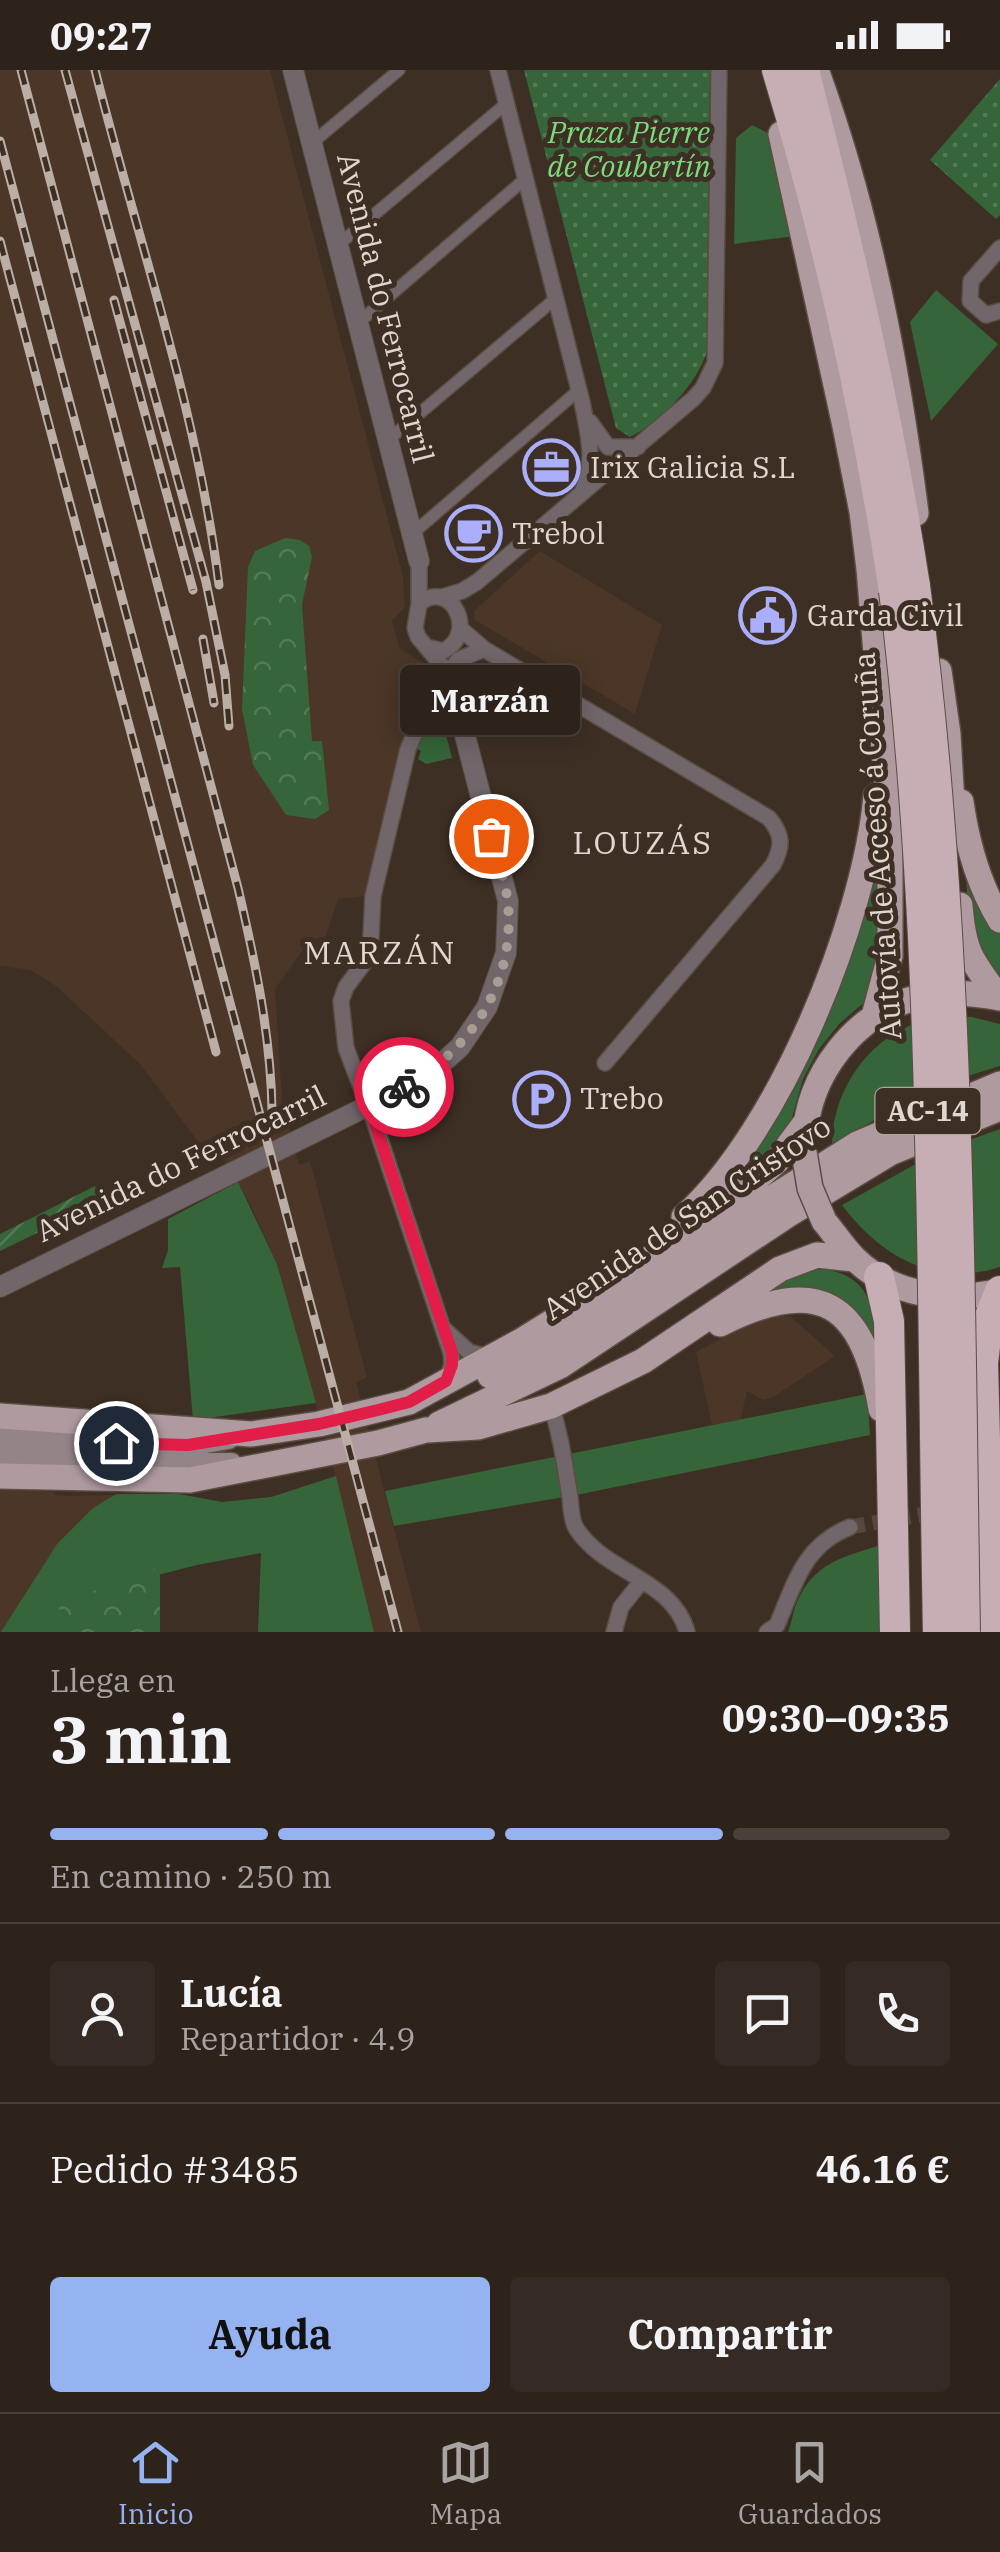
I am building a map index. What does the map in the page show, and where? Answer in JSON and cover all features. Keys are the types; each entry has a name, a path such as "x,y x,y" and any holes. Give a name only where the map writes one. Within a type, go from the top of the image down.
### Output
{"highway":[{"name":"Autovía de Acceso á Coruña","path":"777,70 804,156 841,308 931,705 946,926 965,1632"},
{"name":"Autovía de Acceso á Coruña","path":"804,70 860,292 898,476 924,936 938,1632"},
{"path":"879,1277 889,1321 896,1632"},
{"path":"990,1632 983,1363 988,1321 1000,1291"}],"main road":[{"path":"766,70 862,512 890,822 890,956 874,1016"},
{"path":"816,70 862,219 902,408 948,734 970,849 1000,920"},
{"path":"948,734 962,938 969,956 1000,998"},
{"path":"552,1322 707,1196 772,1098 819,1000 865,872 881,736"},
{"path":"1000,998 956,992 914,998 874,1016 842,1045 818,1081 806,1122 804,1152 810,1188 824,1221 854,1258 879,1277 908,1290 938,1296 960,1298 1000,1291"},
{"name":"Avenida de San Cristovo","path":"409,1402 476,1383 551,1347 668,1273 756,1208 857,1144 1000,1084"},
{"name":"Avenida de San Cristovo","path":"426,1430 560,1366 789,1214 890,1153 1000,1108"},
{"path":"0,1436 188,1445 319,1424 409,1402 492,1358 624,1277 730,1202 777,1161 806,1122"},
{"path":"643,1361 780,1268 817,1256 854,1258"},
{"path":"0,1476 190,1480 378,1444 426,1430 478,1427 551,1406 752,1308 803,1298 826,1305 849,1322 866,1347 874,1369 892,1480"},
{"path":"0,1416 251,1434"},
{"path":"0,1455 191,1465 274,1463"}],"street":[{"name":"Avenida do Ferrocarril","path":"293,70 419,562 419,604"},
{"path":"312,144 399,70"},
{"path":"498,70 584,409 592,458 581,494"},
{"path":"484,650 430,648 415,628 419,604 462,592 477,582 693,399 715,363 720,70"},
{"path":"338,245 507,103"},
{"path":"358,323 525,179"},
{"path":"1000,248 971,281 970,301 986,315 1000,310"},
{"path":"388,440 555,299"},
{"path":"412,534 579,390"},
{"path":"584,409 600,440 608,446 638,447"},
{"name":"Avenida do Ferrocarril","path":"419,562 440,596"},
{"path":"440,596 454,605 462,629 484,650 769,818 781,836 781,850 773,865 605,1063"},
{"path":"451,647 462,629"},
{"name":"Avenida do Ferrocarril","path":"0,1286 369,1106 432,1072 460,1047 488,1007 506,953 508,901 449,674 451,647"},
{"name":"Avenida do Ferrocarril","path":"430,648 449,674"},
{"path":"446,1381 452,1365 443,1326 346,1048 341,1001 346,987 370,954 373,896 408,749 426,707 458,660 484,650"},
{"path":"443,1326 469,1352 492,1358"},
{"path":"551,1406 574,1526 612,1563 663,1593 674,1604 687,1632"},
{"path":"766,1632 777,1625 814,1549 829,1535 850,1527"},
{"path":"614,1632 621,1606 641,1582"}],"shaded area":[{"path":"0,70 270,70 403,577 405,607 392,621 400,649 422,662 429,680 415,724 410,725 365,896 338,899 326,936 309,941 275,989 282,1101 299,1165 310,1161 367,1378 356,1382 421,1632 374,1632 277,1264 251,1206 217,1146 205,1151 141,1065 56,986 31,970 0,966"},
{"path":"540,551 662,625 635,714 475,620 474,611"},
{"path":"762,1317 791,1317 835,1356 775,1396 763,1400 747,1391 740,1422 712,1425 696,1352"},
{"path":"0,1488 67,1496 149,1494 56,1632 0,1632"}],"green space":[{"name":"Praza Pierre de Coubertín","path":"524,70 710,70 707,351 676,401 630,437 616,428"},
{"path":"1000,79 1000,215 996,219 930,160"},
{"path":"752,125 770,134 795,236 734,244 736,138"},
{"path":"936,290 998,344 931,421 910,322"},
{"path":"285,538 309,546 312,557 302,605 312,741 322,741 329,810 315,819 286,815 253,765 242,709 248,567 255,551"},
{"path":"439,708 452,758 426,764 418,759 421,751 415,748 431,711"},
{"path":"880,827 882,952 867,1000 840,1023 819,1049 803,1079 780,1145 711,1206 730,1183"},
{"path":"965,854 1000,925 1000,977 988,965 974,936"},
{"path":"972,1017 1000,1024 1000,1066 942,1084 832,1143 846,1087 868,1055 899,1031 924,1021"},
{"path":"1000,1129 1000,1267 953,1273 911,1263 874,1239 842,1205 939,1151"},
{"path":"238,1182 277,1264 316,1403 193,1420 180,1267 162,1268 168,1250 168,1219"},
{"path":"95,1186 103,1201 0,1251 0,1234"},
{"path":"822,1269 852,1279 862,1288 873,1312 878,1357 862,1324 755,1297 787,1276"},
{"path":"867,1394 870,1435 576,1495 394,1526 385,1491"},
{"path":"336,1476 374,1632 258,1632 261,1553 80,1595 59,1632 1,1632 57,1544 93,1508 116,1494 179,1494 222,1502 271,1497"},
{"path":"878,1546 883,1632 788,1632 797,1602 820,1570"},
{"path":"153,1568 160,1573 160,1632 59,1632 57,1618 63,1602"}],"tunnel":[{"path":"850,1527 937,1512"}],"railway":[{"path":"21,70 238,888 265,1027 272,1111"},
{"path":"65,70 206,582 225,675 229,726"},
{"path":"95,70 181,390 219,585"},
{"path":"0,141 398,1632"},
{"path":"0,241 216,1052"},
{"path":"114,300 193,590"},
{"path":"203,639 214,703"}],"way so far":[{"path":"404,1087 432,1072 460,1047 488,1007 499,981 506,953 508,901 491,836"}],"place":[{"name":"Irix Galicia S.L","path":"551,468"},
{"name":"Trebol","path":"473,534"},
{"name":"Garda Civil","path":"768,616"},
{"name":"Marzán","path":"491,836"},
{"name":"Trebo","path":"541,1099"}],"district":[{"name":"LOUZÁS","path":"643,843"},
{"name":"MARZÁN","path":"380,953"}],"route":[{"path":"116,1443 188,1445 319,1424 409,1402 446,1381 452,1353 369,1106 404,1087"}]}
